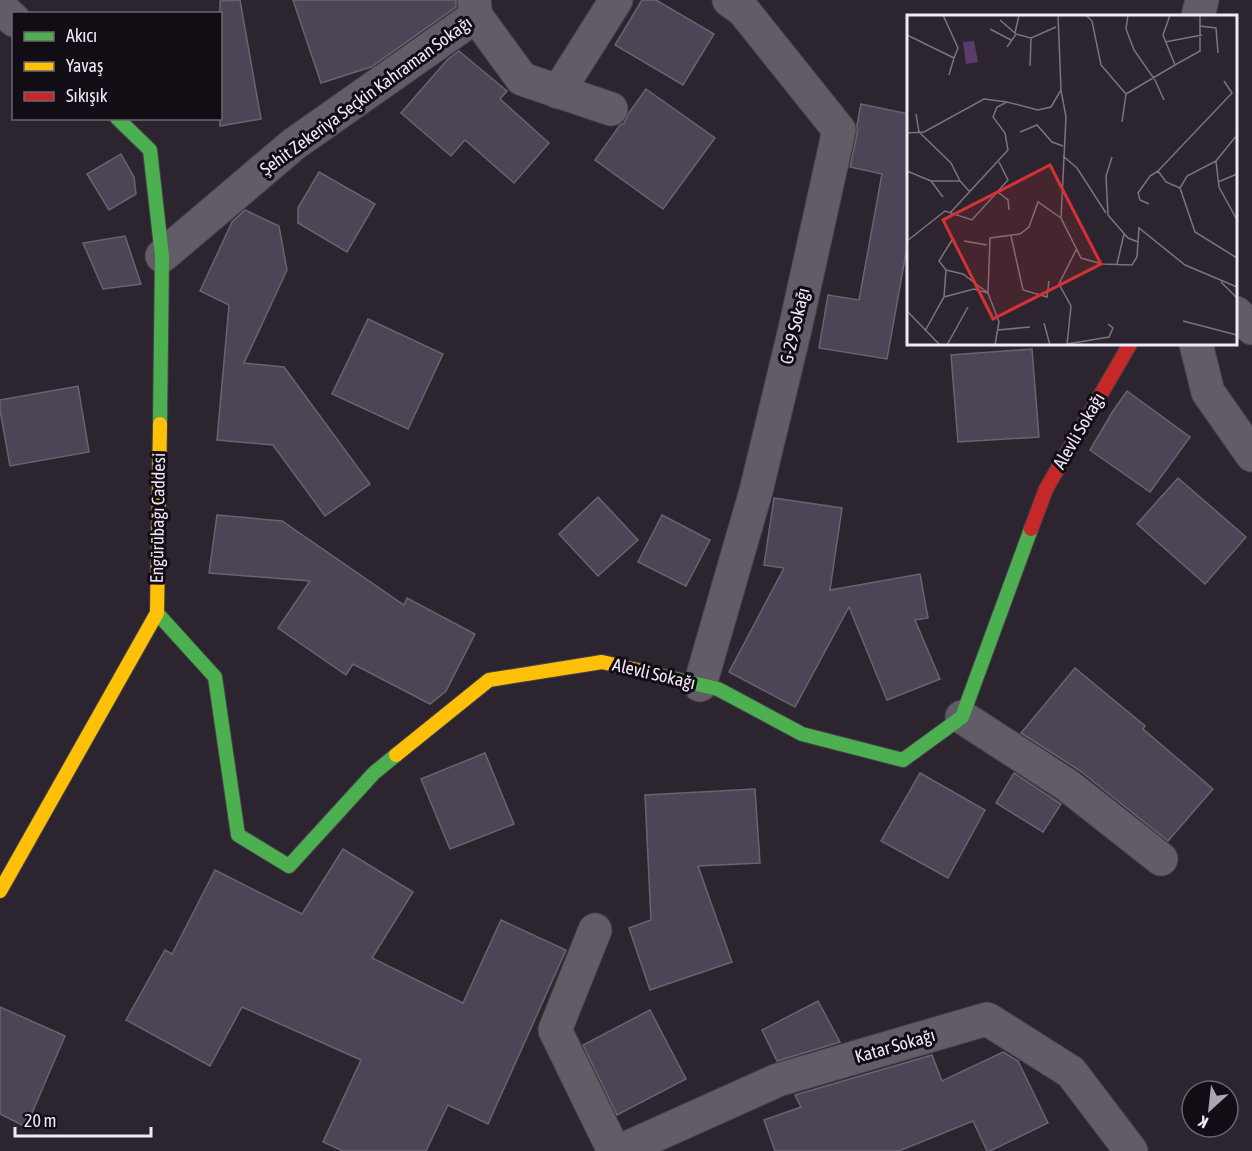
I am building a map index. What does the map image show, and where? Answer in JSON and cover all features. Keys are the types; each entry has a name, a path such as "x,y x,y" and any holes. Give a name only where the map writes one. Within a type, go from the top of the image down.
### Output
{"street":[{"path":"558,92 616,0"},
{"name":"G-29 Sokağı","path":"700,685 756,491 798,317 839,130 743,10 729,0"},
{"path":"1198,15 1202,0"},
{"path":"0,7 12,18"},
{"path":"475,8 522,79 611,109"},
{"name":"Şehit Zekeriya Seçkin Kahraman Sokağı","path":"162,256 294,144 475,8"},
{"name":"Engürübağı Caddesi","path":"0,891 157,613 162,256 150,150 119,120"},
{"path":"1237,314 1252,328"},
{"name":"Alevli Sokağı","path":"157,613 215,676 238,835 289,866 374,773 489,680 602,662 718,689 802,734 903,760 962,717 1046,489 1129,345"},
{"path":"1196,345 1208,392 1252,455"},
{"path":"962,717 1067,785 1161,859"},
{"path":"595,930 555,1030 614,1151"},
{"name":"Katar Sokağı","path":"620,1151 778,1080 987,1019 1071,1071 1131,1151"}],"building":[{"path":"240,0 261,119 220,126 220,120 222,120 222,12 220,12 220,1"},
{"path":"293,0 456,0 456,7 371,67 321,83"},
{"path":"642,0 656,0 714,34 683,85 615,45"},
{"path":"459,51 507,91 500,99 549,143 514,183 465,140 451,156 401,113 447,60"},
{"path":"646,89 715,138 663,209 595,160 620,125 624,123"},
{"path":"861,104 907,114 907,247 887,359 819,348 828,295 859,300 882,174 850,167"},
{"path":"121,154 134,177 136,194 109,210 87,174"},
{"path":"319,172 375,204 347,252 298,223 298,208"},
{"path":"245,210 279,226 287,270 244,363 284,367 370,484 325,516 273,445 217,440 229,305 200,291 232,222"},
{"path":"125,236 141,284 103,289 83,243"},
{"path":"368,319 443,354 408,429 332,394"},
{"path":"1032,349 1039,437 958,442 951,355"},
{"path":"78,386 89,452 10,466 0,400"},
{"path":"1127,391 1190,437 1150,492 1090,450"},
{"path":"1178,478 1246,537 1205,584 1137,524"},
{"path":"598,497 638,540 598,576 559,534"},
{"path":"774,498 842,508 830,590 920,574 928,618 915,620 940,679 887,700 849,607 795,707 729,672 784,568 764,565"},
{"path":"217,515 282,521 404,605 407,598 475,634 446,691 430,704 353,664 346,675 278,628 310,581 209,573"},
{"path":"662,515 710,540 686,586 638,562"},
{"path":"1075,668 1145,726 1143,729 1213,789 1168,841 1079,770 1021,733"},
{"path":"485,753 514,824 450,849 421,779"},
{"path":"920,773 985,810 948,878 881,841"},
{"path":"1014,773 1061,804 1043,832 996,803"},
{"path":"755,789 760,863 698,866 732,962 650,990 629,928 651,920 645,795"},
{"path":"343,849 413,892 372,958 463,1003 501,920 566,950 488,1124 448,1105 426,1151 343,1151 323,1142 361,1060 242,1007 210,1066 126,1020 165,950 172,954 215,870 302,914"},
{"path":"818,1001 840,1042 777,1061 762,1030"},
{"path":"0,1007 65,1036 26,1127 0,1114"},
{"path":"650,1010 686,1079 617,1115 583,1045"},
{"path":"1003,1052 1018,1061 1048,1123 990,1151 987,1151 973,1121 899,1151 775,1151 764,1120 801,1107 795,1095 932,1055 942,1081"}],"traffic: fast":[{"path":"119,120 150,150 162,256 160,424"},
{"path":"646,672 718,689 802,734 903,760 962,717 1031,529"},
{"path":"157,613 215,677 238,835 289,866 374,773 396,755"}],"traffic: slow":[{"path":"0,891 157,613 160,424"},
{"path":"396,755 489,680 602,662 646,672"}],"traffic: jam":[{"path":"1031,529 1046,489 1129,345"}]}
